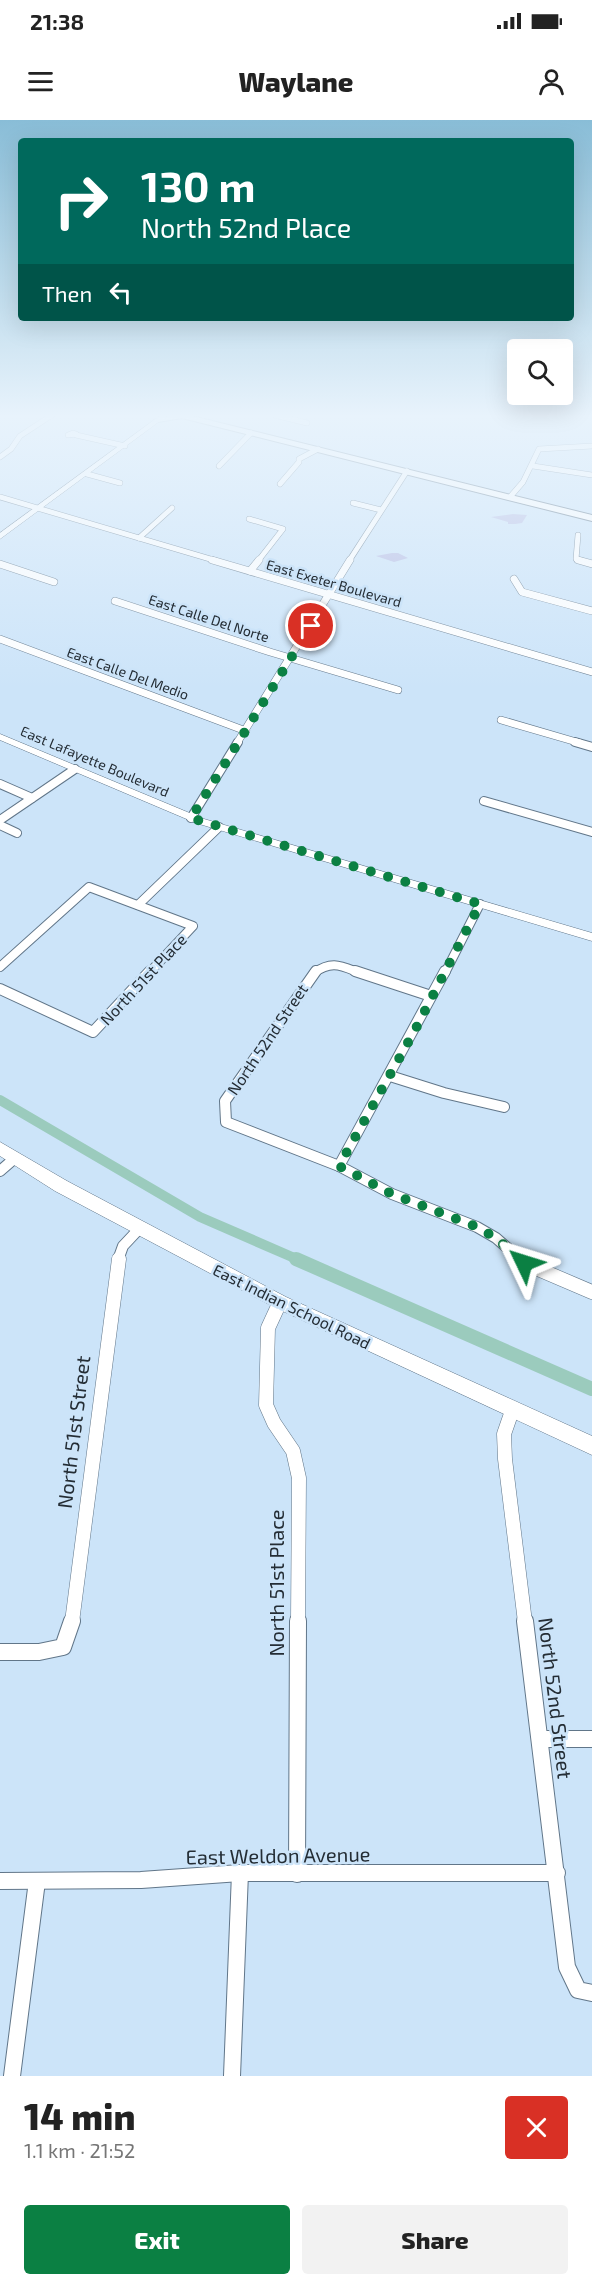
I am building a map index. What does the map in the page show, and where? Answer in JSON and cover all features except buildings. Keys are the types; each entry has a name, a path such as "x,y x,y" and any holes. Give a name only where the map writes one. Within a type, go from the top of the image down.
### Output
{"main road":[{"path":"546,506 592,518"},
{"name":"East Indian School Road","path":"0,1148 61,1186 139,1229 280,1302 592,1446"}],"street":[{"name":"East Exeter Boulevard","path":"33,506 592,672"},
{"path":"366,506 381,510"},
{"path":"191,818 383,506"},
{"path":"139,538 172,507"},
{"path":"0,537 39,508"},
{"path":"249,519 284,529 249,571"},
{"path":"578,535 576,560 592,564"},
{"path":"0,564 54,582"},
{"path":"514,579 522,592 592,611"},
{"name":"East Calle Del Norte","path":"115,601 290,658 398,690"},
{"name":"East Calle Del Medio","path":"0,639 246,731"},
{"path":"501,720 592,747"},
{"name":"East Lafayette Boulevard","path":"0,737 191,818 592,937"},
{"path":"0,820 75,769"},
{"path":"0,784 5,791 29,800"},
{"path":"484,801 592,832"},
{"path":"0,825 17,833"},
{"path":"0,967 89,887 138,905 219,827"},
{"path":"480,904 390,1076 339,1166 392,1194 477,1227 496,1238 524,1263 592,1292"},
{"name":"North 51st Place","path":"0,989 93,1032 193,926 138,905"},
{"name":"North 52nd Street","path":"339,1166 226,1122 225,1101 314,972 326,965 337,964 431,996"},
{"path":"390,1076 444,1093 504,1107"},
{"path":"0,1171 15,1158"},
{"name":"North 51st Street","path":"0,1652 39,1652 63,1647 71,1628 117,1264 123,1246 139,1229"},
{"name":"North 51st Place","path":"280,1302 268,1328 266,1405 274,1423 293,1451 299,1478 297,1874"},
{"name":"North 52nd Street","path":"512,1411 504,1434 505,1459 567,1967 585,1992"},
{"path":"540,1739 592,1739"},
{"path":"232,2076 240,1873"},
{"name":"East Weldon Avenue","path":"0,1881 141,1880 240,1873 557,1873"},
{"path":"12,2076 37,1881"}],"waterway":[{"path":"0,1100 200,1217 299,1260"},
{"path":"296,1259 592,1389"}],"route":[{"path":"311,626 191,818 480,904 415,1030 339,1166 392,1194 477,1227 496,1238 524,1263"}]}
